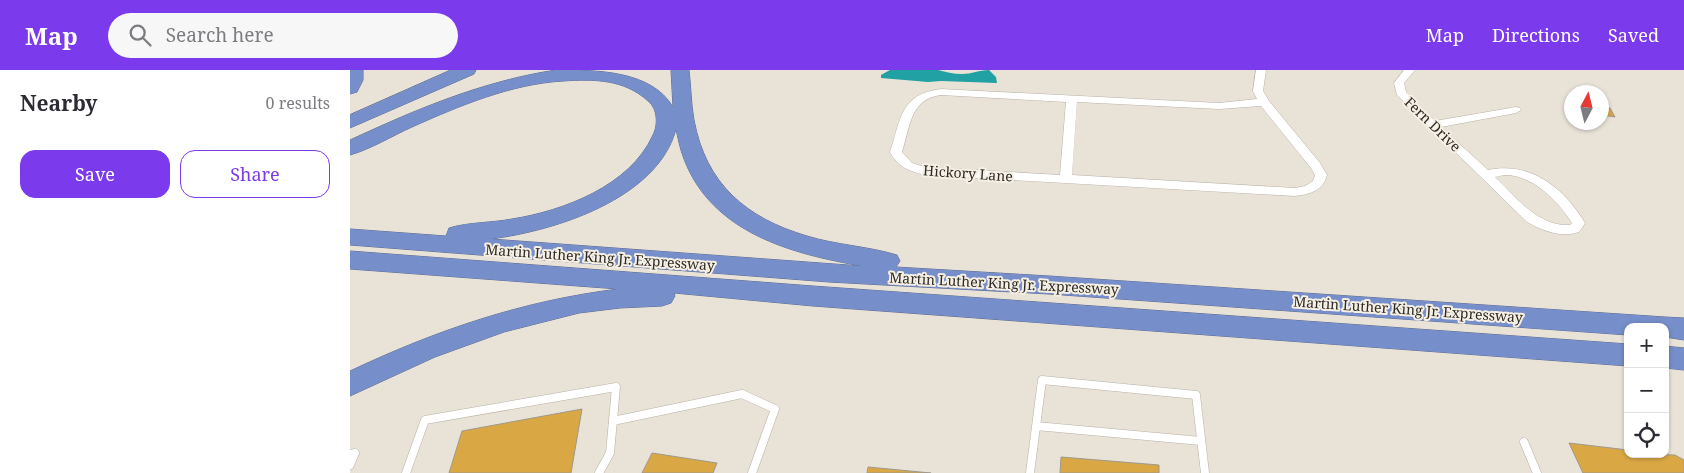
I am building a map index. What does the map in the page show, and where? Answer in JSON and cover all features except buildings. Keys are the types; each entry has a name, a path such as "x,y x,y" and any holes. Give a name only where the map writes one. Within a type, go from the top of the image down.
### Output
{"highway":[{"path":"350,88 354,70"},
{"path":"350,122 467,70"},
{"path":"350,148 516,70"},
{"path":"680,70 684,114 699,170 722,201 760,230 797,244 841,254 1049,285"},
{"path":"350,237 493,232 561,216 604,196 637,172 659,146 666,130 666,114 660,101 644,87 612,76 582,74 545,77 503,86 408,121"},
{"name":"Martin Luther King Jr. Expressway","path":"350,237 820,272 1049,285 1624,325"},
{"name":"Martin Luther King Jr. Expressway","path":"350,260 813,296 1624,355"},
{"path":"350,384 404,358 464,333 516,317 559,307 597,301 657,296 813,296"},
{"path":"1669,327 1684,329"},
{"path":"1669,357 1684,359"}],"street":[{"name":"Hickory Lane","path":"1261,70 1258,91 1264,102 1316,166 1321,175 1319,183 1308,190 1295,192 925,171 911,168 900,162 896,152 912,106 918,99 928,94 941,92 1219,106 1264,102"},
{"name":"Fern Drive","path":"1410,70 1399,83 1401,93 1433,125 1485,175 1532,219 1547,227 1560,230 1574,228 1579,223 1574,213 1535,179 1524,174 1509,171 1485,175"},
{"path":"1066,180 1072,99"},
{"path":"1433,125 1516,110"}],"lane":[{"path":"1030,473 1042,380 1196,395 1205,473"},
{"path":"406,473 425,420 616,387 610,453 599,473"},
{"path":"613,421 742,394 775,409 752,473"},
{"path":"1036,426 1201,441"},
{"path":"1524,442 1537,473"},
{"path":"350,454 355,453 350,465"}],"water":[{"path":"890,70 938,70 962,74 989,70 996,77 997,83 928,82 881,78 881,75"}]}
